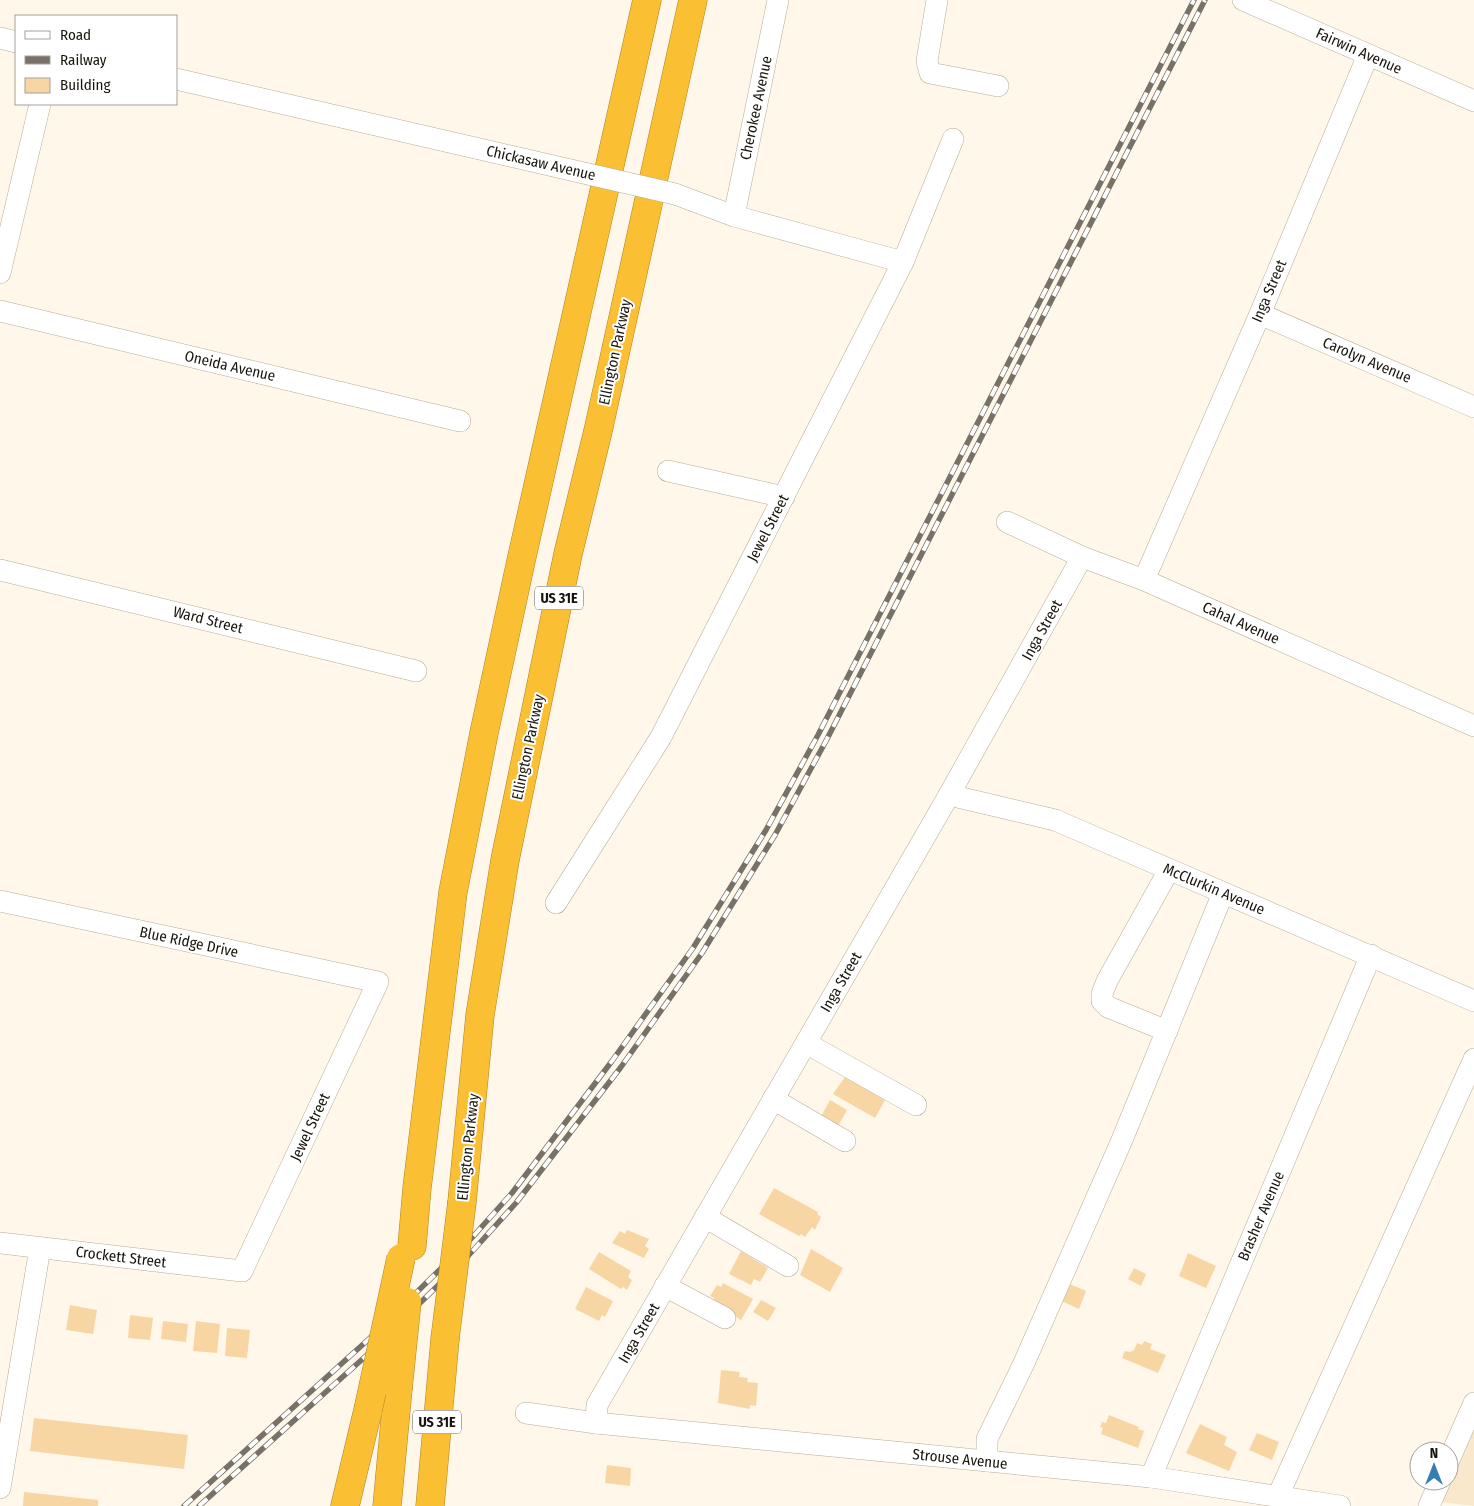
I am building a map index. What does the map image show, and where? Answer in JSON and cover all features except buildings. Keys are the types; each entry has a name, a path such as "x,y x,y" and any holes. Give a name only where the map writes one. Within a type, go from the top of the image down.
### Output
{"highway":[{"name":"US 31E","path":"387,1506 398,1389 407,1252 417,1188 454,892 484,733 647,0"},
{"name":"Ellington Parkway","path":"430,1506 444,1339 462,1202 480,1015 505,860 568,554 598,431 693,0"},
{"path":"345,1506 407,1252"}],"street":[{"name":"Cherokee Avenue","path":"734,216 778,0"},
{"path":"937,0 927,62 930,73 998,86"},
{"name":"Fairwin Avenue","path":"1244,0 1474,101"},
{"path":"0,38 15,42"},
{"name":"Inga Street","path":"1144,580 1260,314 1368,55"},
{"name":"Chickasaw Avenue","path":"178,79 675,194 734,216 903,262"},
{"path":"0,273 40,105"},
{"name":"Jewel Street","path":"556,903 661,737 903,262 953,139"},
{"name":"Oneida Avenue","path":"0,311 460,421"},
{"name":"Carolyn Avenue","path":"1260,314 1474,406"},
{"path":"668,470 784,497"},
{"name":"Cahal Avenue","path":"1007,522 1082,557 1144,580 1474,726"},
{"name":"Inga Street","path":"596,1414 665,1286 949,795 1082,557"},
{"name":"Ward Street","path":"0,570 416,671"},
{"name":"McClurkin Avenue","path":"949,795 1055,820 1474,1001"},
{"path":"1167,1031 1108,1007 1102,1001 1102,994 1107,981 1169,870"},
{"path":"987,1461 987,1439 1024,1363 1122,1140 1223,893"},
{"name":"Blue Ridge Drive","path":"0,901 378,982"},
{"name":"Brasher Avenue","path":"1151,1477 1371,955"},
{"name":"Jewel Street","path":"242,1271 378,982"},
{"path":"806,1043 916,1105"},
{"path":"1278,1496 1474,1059"},
{"path":"773,1099 845,1141"},
{"path":"705,1217 788,1266"},
{"name":"Crockett Street","path":"0,1243 242,1271"},
{"path":"0,1488 9,1380 40,1248"},
{"path":"665,1286 725,1318"},
{"path":"1457,1441 1474,1403"},
{"name":"Strouse Avenue","path":"526,1413 596,1414 987,1461 1151,1477 1242,1499 1278,1496 1340,1506"},
{"path":"1429,1506 1436,1491"}],"shaded area":[{"path":"1474,1425 1474,1506 1440,1502 1445,1491 1459,1491 1459,1459"}],"railway":[{"path":"184,1506 370,1338 469,1241 512,1193 612,1061 693,948 766,830 818,735 1194,0"},
{"path":"199,1506 367,1355 468,1256 516,1203 621,1067 702,953 775,835 827,739 1205,0"}]}
